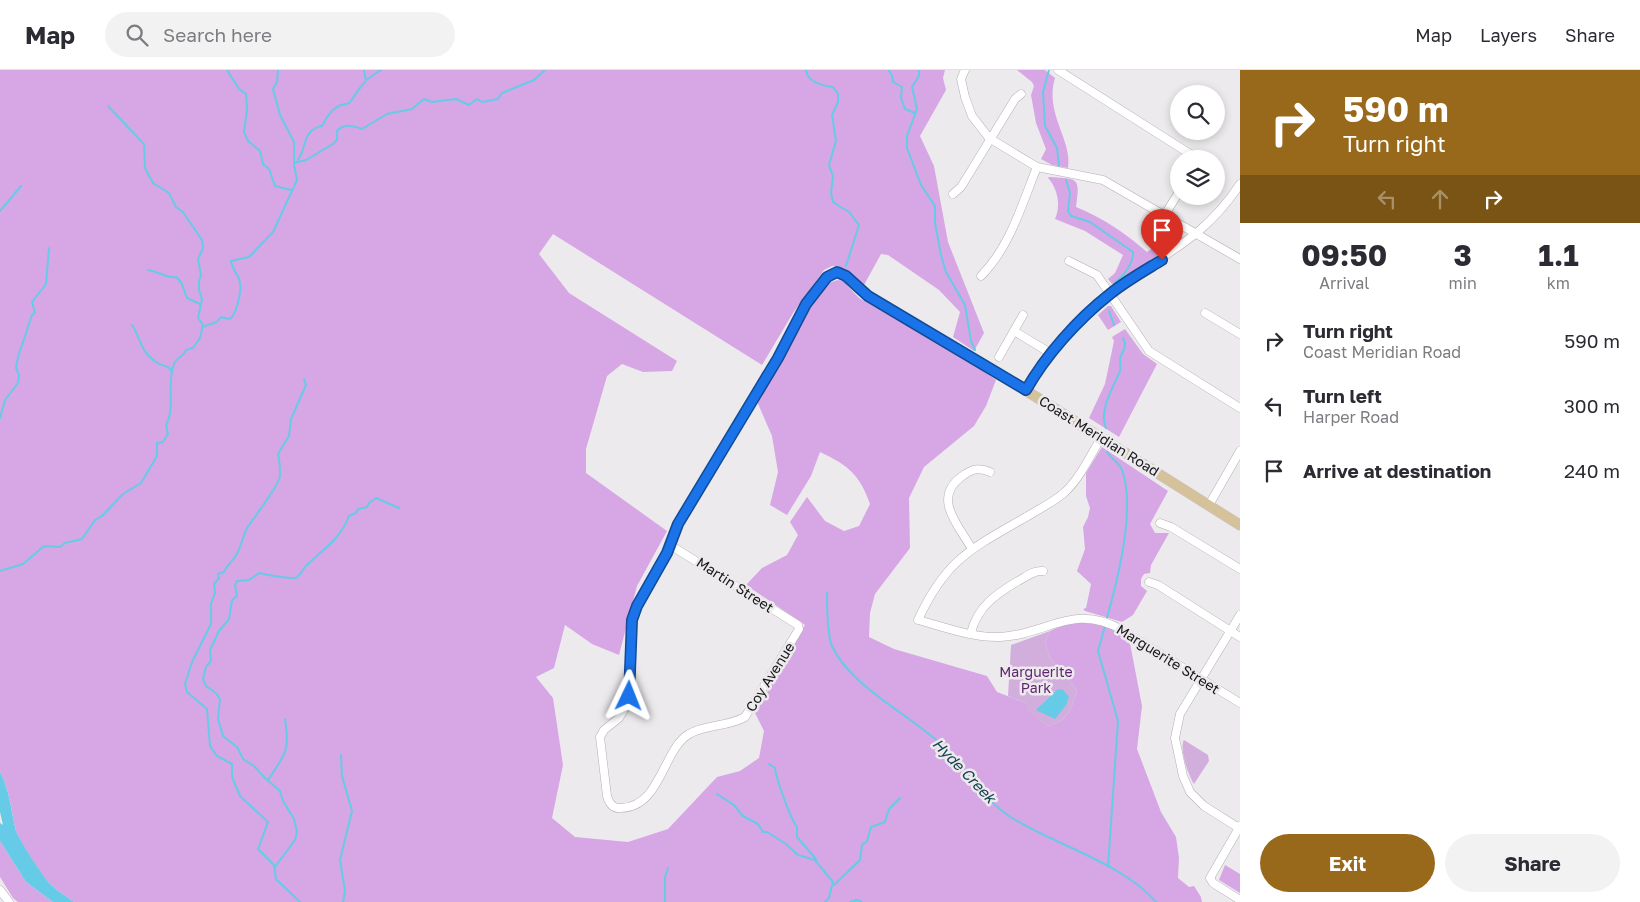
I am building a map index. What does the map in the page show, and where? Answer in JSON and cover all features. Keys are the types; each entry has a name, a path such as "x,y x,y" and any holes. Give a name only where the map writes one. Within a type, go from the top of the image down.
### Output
{"main road":[{"name":"Coast Meridian Road","path":"1026,390 1240,525"}],"street":[{"path":"965,70 961,79 965,97 972,116 989,138 1037,167 1103,180 1240,259"},
{"path":"1058,70 1184,150"},
{"path":"953,194 961,187 989,138 1015,99 1021,94"},
{"path":"981,276 988,269 1016,222 1037,167"},
{"path":"1026,390 1052,354 1082,319 1111,293 1198,234 1220,211 1240,184"},
{"path":"1164,216 1171,205"},
{"path":"1069,261 1097,275 1149,351 1240,408"},
{"name":"Coast Meridian Road","path":"670,545 678,524 781,352 803,309 831,274 837,272 845,275 868,296 1026,390"},
{"path":"1205,313 1240,334"},
{"path":"999,358 1024,315"},
{"path":"1014,331 1052,354"},
{"path":"990,472 977,468 971,470 954,484 948,495 949,510 972,548 1065,492 1101,438"},
{"path":"1209,505 1240,451"},
{"path":"1160,524 1170,526 1240,570"},
{"name":"Martin Street","path":"670,545 799,627"},
{"name":"Coy Avenue","path":"670,545 637,606 632,620 630,691 626,706 618,718 604,730 600,743 608,800 618,808 633,805 650,793 686,736 694,732 738,721 748,715 799,627"},
{"name":"Marguerite Street","path":"972,548 940,578 918,620 988,636 1011,636 1065,620 1091,618 1112,624 1240,703"},
{"path":"971,633 980,612 993,598 1033,572 1043,571"},
{"path":"1149,582 1158,585 1240,636"},
{"path":"1240,615 1180,714 1176,728 1176,748 1188,788 1197,800 1239,827 1211,874 1210,880 1240,900"},
{"path":"0,890 9,902"}],"green space":[{"name":"Marguerite Park","path":"1050,631 1045,642 1050,658 1077,690 1073,703 1065,717 1061,721 1048,726 1026,711 1026,703 1008,696 1011,645"},
{"path":"1184,740 1208,755 1209,761 1194,784 1185,762"}],"shaded area":[{"path":"0,70 945,70 943,78 946,90 920,136 934,166 948,242 984,333 974,351 953,337 960,312 939,290 888,255 881,254 864,285 839,266 832,266 824,270 793,313 762,365 553,234 539,254 569,293 677,361 672,371 643,372 622,364 607,376 586,449 586,473 667,531 637,586 619,655 592,644 565,625 554,668 536,677 553,698 563,765 552,818 575,837 628,842 668,829 717,777 740,771 759,758 764,731 755,713 805,625 746,585 762,568 787,555 798,535 790,522 807,497 825,521 844,531 859,526 870,504 862,485 852,472 820,452 811,476 787,515 770,505 778,472 772,436 756,399 797,332 804,313 831,282 838,280 843,281 859,298 974,364 996,380 986,406 974,426 924,467 909,498 910,548 875,594 870,613 869,637 894,649 987,676 997,692 1026,703 1027,711 1048,726 1061,721 1065,717 1073,703 1077,690 1050,658 1045,642 1050,631 1068,623 1088,622 1119,629 1129,638 1142,706 1137,749 1161,812 1176,837 1179,858 1178,878 1189,887 1194,886 1202,902 74,902 58,891 36,866 21,842 16,831 8,793 0,772"},
{"path":"1017,70 1045,70 1055,78 1053,103 1067,147 1068,168 1052,165 1041,159 1046,149 1036,123 1031,95 1034,86 1032,82"},
{"path":"1049,177 1072,179 1077,185 1078,190 1076,207 1113,227 1147,252 1177,231 1182,234 1182,239 1116,284 1112,284 1108,279 1115,273 1123,255 1085,231 1055,219 1058,203 1056,192"},
{"path":"1108,306 1111,306 1121,322 1108,330 1098,315"},
{"path":"1125,329 1143,354 1157,364 1119,437 1089,418 1105,384 1114,341 1112,337"},
{"path":"1102,447 1168,491 1150,524 1155,533 1169,533 1151,565 1150,573 1144,574 1141,579 1141,586 1147,591 1133,615 1122,622 1083,609 1086,608 1091,584 1077,571 1085,549 1083,527 1090,508 1086,496 1086,473"},
{"path":"0,841 26,882 53,902 18,902 13,898 0,877"},
{"path":"1225,865 1240,874 1240,893 1219,880"}],"water":[{"path":"1062,689 1069,697 1066,705 1055,719 1036,710 1057,690"},
{"path":"0,772 8,794 16,831 22,843 49,883 74,902 53,902 26,882 0,841 0,823 3,825 0,812"}],"waterway":[{"path":"227,70 239,89 246,94 247,110 244,132 248,141 260,151 263,164 269,169 275,186 291,190"},
{"path":"202,327 217,322 221,317 230,319 233,316 240,294 240,283 231,261 249,257 273,232 297,180 294,165 294,142 280,115 273,89 277,82 278,70"},
{"path":"298,160 311,131 322,126 332,111 341,105 349,103 366,81 364,70"},
{"path":"366,80 381,70"},
{"path":"294,163 306,160 333,144 337,140 337,131 340,128 352,126 362,129 387,114 412,109 424,99 432,102 456,99 469,105 477,99 482,102 498,99 502,93 534,80 545,70"},
{"name":"Hyde Creek","path":"806,70 809,78 820,84 833,87 838,94 838,102 832,115 836,141 829,165 833,176 831,193 833,202 849,212 859,225 846,266"},
{"path":"888,70 892,75 893,82 902,87 901,98 905,109 915,113"},
{"path":"919,70 919,76 912,87 917,109 907,136 907,148 921,185 935,206 935,223 941,255 946,272 965,305 971,341 975,350"},
{"path":"1049,70 1043,92 1045,126 1057,148 1059,166"},
{"path":"0,571 23,564 44,546 60,547 65,543 82,539 95,520 102,516 123,494 141,483 157,456 157,443 163,442 168,434 166,425 170,411 171,379 174,364 186,350 193,348 200,338 203,325 198,318 202,299 199,290 201,275 198,259 203,248 202,240 183,212 176,207 169,193 153,183 145,168 144,144 108,106"},
{"path":"1066,180 1070,193 1068,211 1071,216 1090,222 1133,252 1132,261 1121,277 1115,282"},
{"path":"0,211 21,186"},
{"path":"0,418 5,400 18,383 19,375 16,368 18,357 32,315 35,313 32,302 46,284 49,248"},
{"path":"148,270 169,277 176,277 181,282 187,298 200,304"},
{"path":"1109,311 1114,325"},
{"path":"132,325 147,354 158,364 169,368 172,372"},
{"path":"1106,428 1104,421 1105,406 1120,371 1120,359 1125,347 1123,338"},
{"path":"300,902 276,879 274,865 258,849 268,822 240,796 232,777 232,764 217,756 210,746 207,709 187,692 185,684 192,662 211,624 211,604 215,593 214,584 219,578 218,574 224,572 235,556 247,528 279,480 278,454 289,436 291,419 306,385 304,379"},
{"path":"1106,621 1120,567 1127,504 1126,486 1122,470 1107,452"},
{"path":"275,867 295,840 297,832 294,819 283,801 280,791 254,766 243,759 237,747 223,736 218,719 220,699 216,693 206,686 203,679 206,667 211,661 210,650 219,631 229,619 232,600 237,596 235,585 237,581 249,580 259,573 277,577 296,578 336,538 349,516 356,513 358,509 367,507 376,498 399,508"},
{"name":"Hyde Creek","path":"827,593 830,641 840,660 852,674 866,687 942,745 983,793 1002,811 1030,828 1108,866 1126,877 1156,902"},
{"path":"1105,626 1098,651 1118,721 1108,867"},
{"path":"268,780 283,757 287,745 285,719"},
{"path":"341,755 342,776 352,811 340,860 345,891 343,902"},
{"path":"769,764 775,768 784,798 797,827 797,837 816,859"},
{"path":"717,794 734,805 743,816 758,824 763,832 767,832 786,844 798,855 815,860 833,882 831,889"},
{"path":"834,885 860,860 862,845 867,841 871,827 885,822 889,809 900,798"},
{"path":"665,902 665,877 668,868"},
{"path":"825,902 829,898 831,889"},
{"path":"850,902 857,900 862,902"}],"route":[{"path":"629,696 631,627 637,606 667,553 678,524 778,358 803,309 827,277 837,272 845,275 868,296 1026,390 1036,374 1082,319 1111,293 1162,260"}]}
